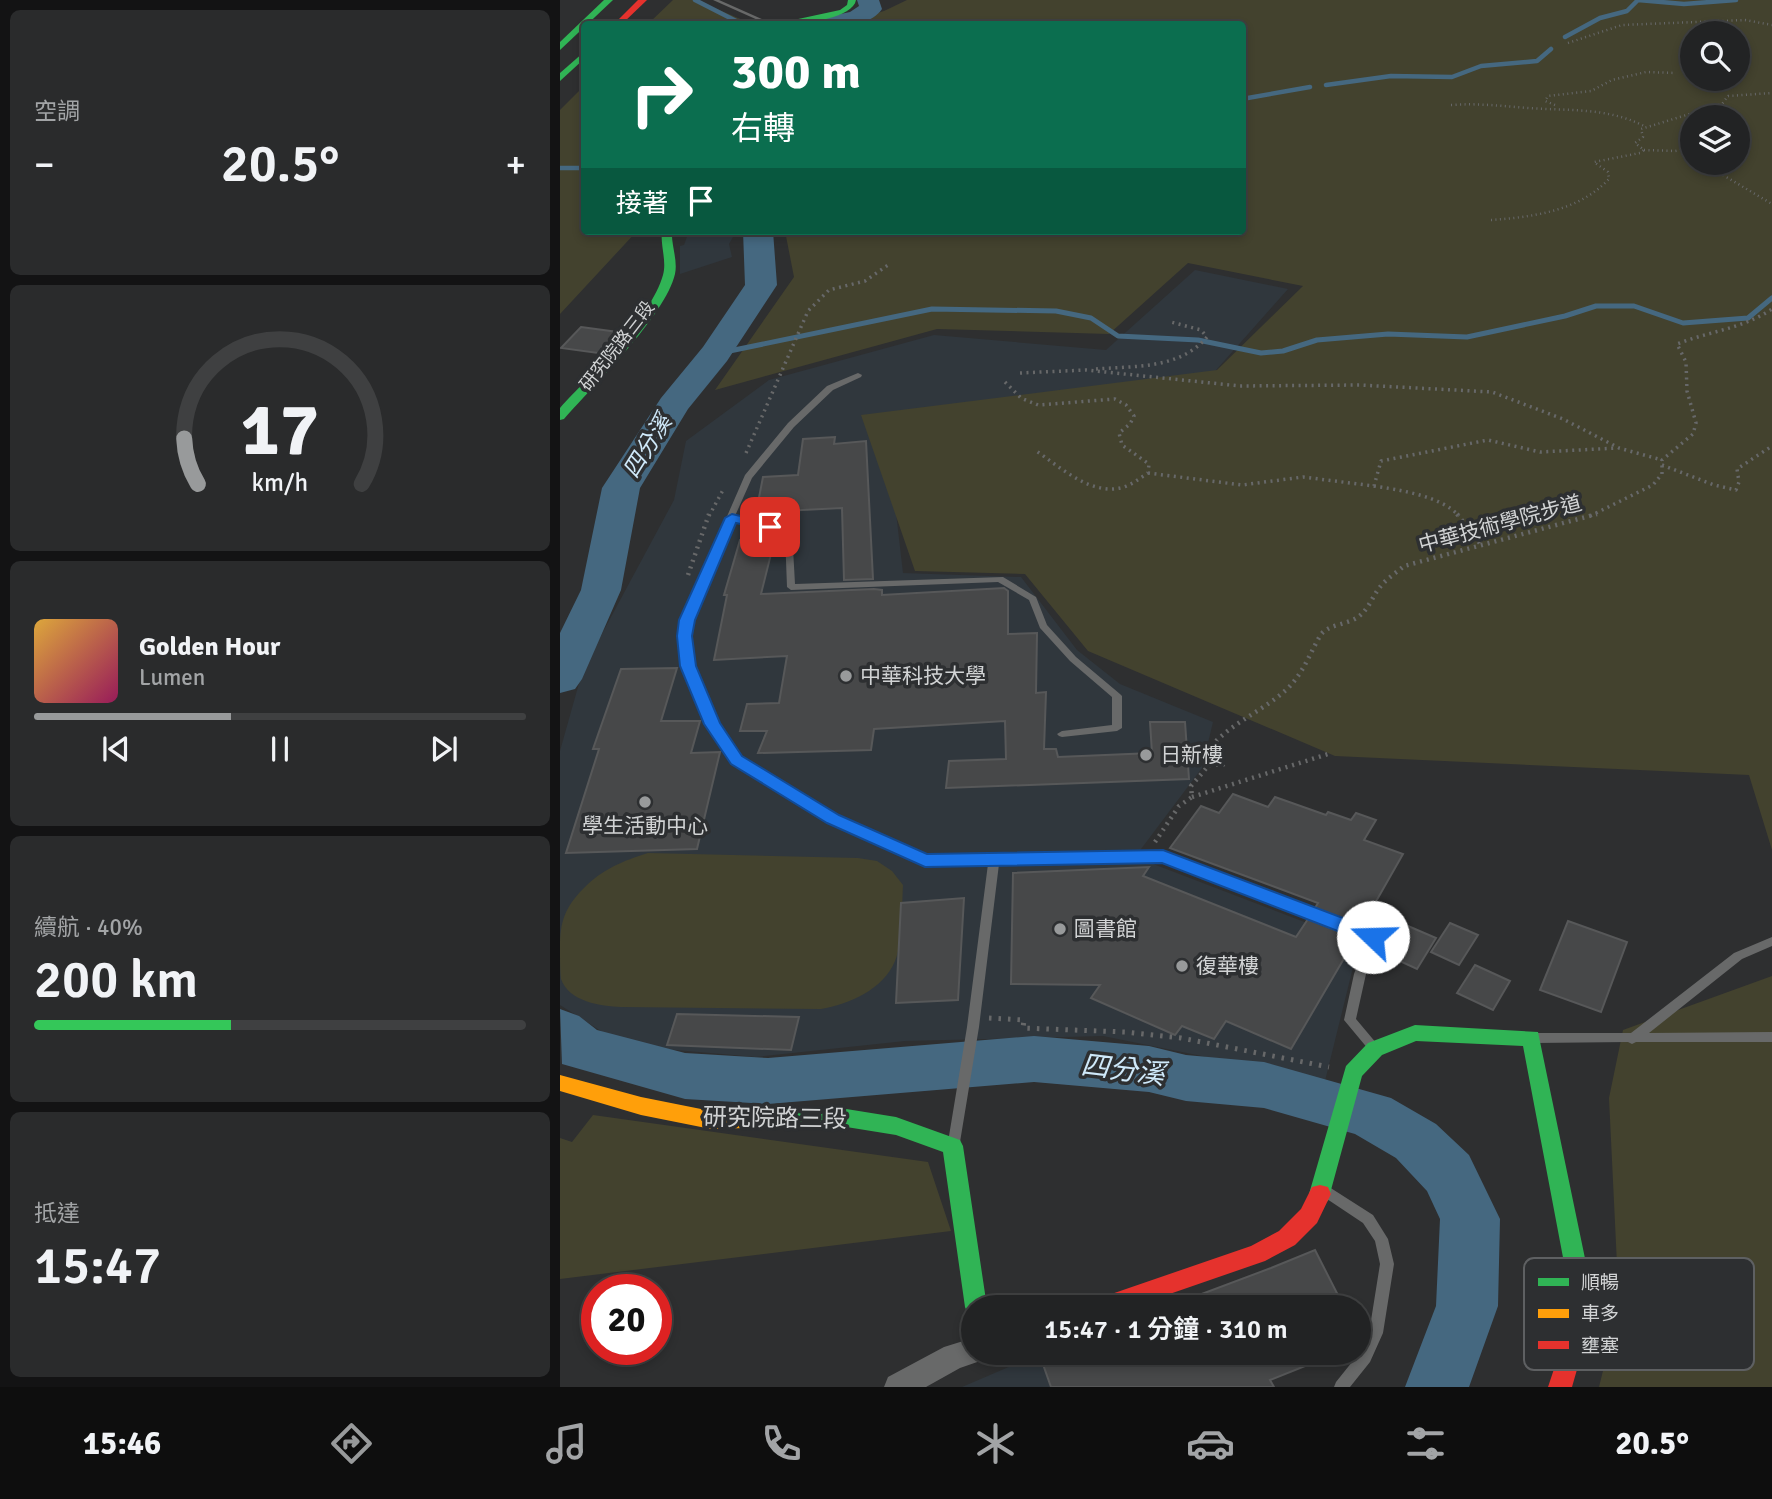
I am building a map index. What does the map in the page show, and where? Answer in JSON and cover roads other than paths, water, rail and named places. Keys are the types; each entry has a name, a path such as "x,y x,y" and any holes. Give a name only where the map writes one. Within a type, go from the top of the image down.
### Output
{"main road":[{"path":"587,21 609,0"},
{"path":"621,21 643,0"},
{"path":"795,21 843,12 851,6 852,0"},
{"path":"560,47 581,27"},
{"path":"560,78 581,58"},
{"name":"研究院路三段","path":"560,416 647,312 669,275 666,235"},
{"path":"1137,1295 1257,1254 1287,1238 1308,1216 1322,1189 1352,1077 1375,1049 1415,1033 1531,1038 1574,1258"},
{"name":"研究院路三段","path":"560,1083 641,1106 711,1120 834,1116 896,1126 953,1146"},
{"path":"953,1146 974,1295"},
{"path":"1560,1387 1565,1370"}],"street":[{"path":"898,1387 961,1355"}],"lane":[{"path":"715,0 763,21"},
{"path":"858,375 830,388 791,425 748,477 687,620 684,636 688,666 712,724 736,760 833,819 925,861 1157,857 1373,937 1360,974 1350,1020 1375,1049"},
{"path":"732,518 789,532 791,587 1000,579 1034,599 1043,626 1073,659 1117,696 1117,728 1062,734"},
{"path":"953,1146 974,1022 994,859"},
{"path":"1631,1040 1738,956 1772,941"},
{"path":"1531,1038 1631,1040 1772,1037"},
{"path":"1322,1189 1368,1219 1381,1239 1387,1264 1376,1333 1365,1357 1341,1387"}],"waterway":[{"path":"695,0 736,21"},
{"name":"四分溪","path":"839,21 857,17 871,9 868,0"},
{"path":"1565,37 1600,18 1627,11 1638,0 1684,4 1736,0"},
{"path":"1326,85 1391,76 1452,77 1481,66 1537,61 1551,49"},
{"path":"1246,98 1310,87"},
{"path":"560,168 581,168"},
{"name":"四分溪","path":"560,679 601,590 621,488 673,405 715,354 761,285 758,235"},
{"path":"715,354 932,309 1056,311 1091,318 1118,336 1198,340 1261,353 1283,351 1317,340 1388,334 1467,337 1565,316 1596,306 1634,306 1683,323 1748,318 1772,298"},
{"name":"四分溪","path":"560,1031 581,1048 685,1076 768,1081 1034,1059 1149,1069 1186,1078 1264,1085 1371,1115 1416,1141 1448,1173 1470,1219 1467,1306 1437,1387"}],"place":[{"name":"中華科技大學","path":"846,676"},
{"name":"日新樓","path":"1146,755"},
{"name":"學生活動中心","path":"645,802"},
{"name":"圖書館","path":"1060,929"},
{"name":"復華樓","path":"1182,966"}]}
